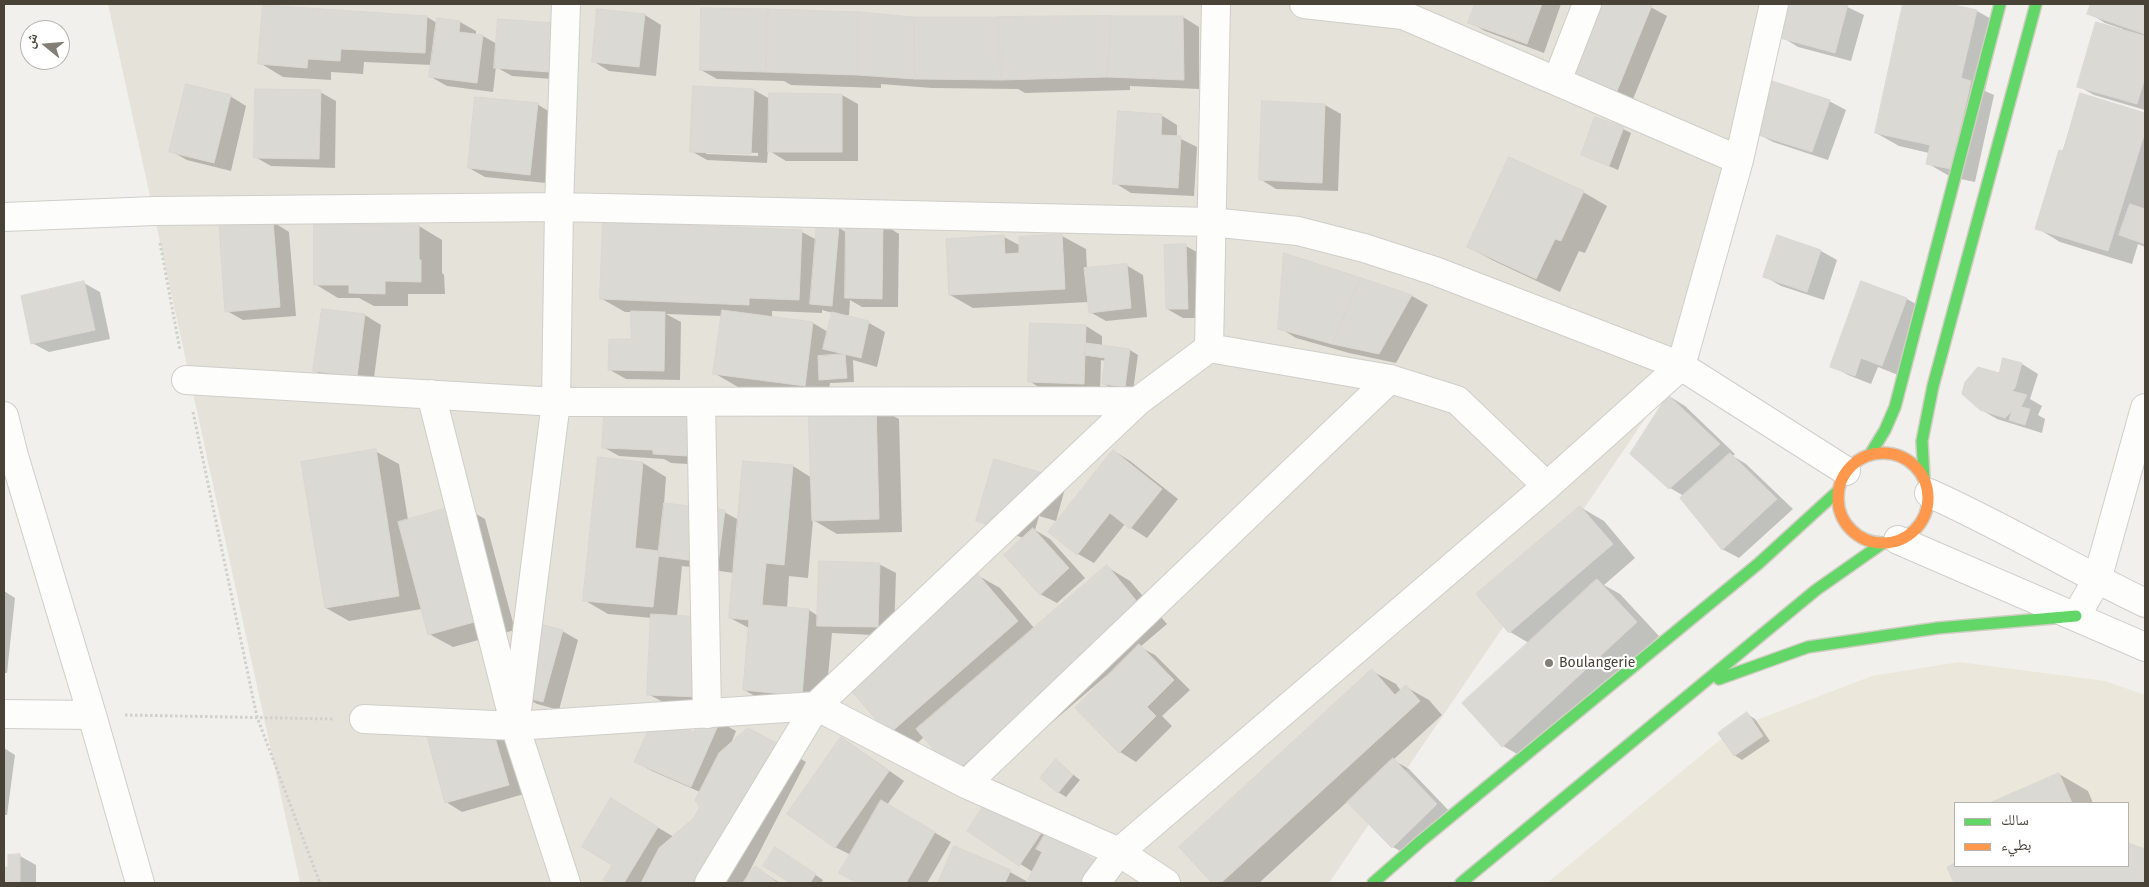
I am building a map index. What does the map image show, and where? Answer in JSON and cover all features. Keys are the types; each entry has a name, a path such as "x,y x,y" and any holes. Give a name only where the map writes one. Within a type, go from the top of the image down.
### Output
{"street":[{"path":"515,726 556,402 559,207 566,4"},
{"path":"1209,348 1216,4"},
{"path":"1304,4 1404,15 1739,160"},
{"path":"1557,81 1587,4"},
{"path":"1096,883 1119,852 1547,486 1682,366 1739,160 1774,4"},
{"path":"1871,453 1885,430 1900,391 2000,4"},
{"path":"1461,883 1816,590 1891,542 1912,533 1921,522 1927,508 1922,441 1933,386 2036,4"},
{"path":"4,216 154,211 559,207 1211,222 1298,231 1364,248 1435,271 1682,366 1842,481"},
{"path":"709,883 816,706 1138,402 1209,348 1390,379 1457,400 1547,486"},
{"path":"966,784 1390,379"},
{"path":"186,380 556,402 1138,402"},
{"path":"431,394 515,726 566,883"},
{"path":"701,402 707,714"},
{"path":"2076,616 2097,580 2145,408"},
{"path":"4,416 9,456 92,715 140,883"},
{"path":"1373,883 1421,841 1758,564 1842,481 1857,460 1871,453 1887,452 1902,456 1915,465 1926,486 2097,580 2145,603"},
{"path":"1842,481 1838,507 1844,521 1854,533 1868,541 1891,542 2076,616 2145,647"},
{"path":"1701,685 1808,647 1938,628 2076,616"},
{"path":"364,719 515,726 816,706 966,784 1119,852 1166,883"},
{"path":"4,714 92,715"}],"path":[{"path":"154,211 186,380 257,717 320,883"},
{"path":"92,715 364,719"}],"shaded area":[{"path":"108,4 1776,4 1681,366 1329,883 300,883"},
{"path":"1959,662 2105,681 2145,695 2145,883 1547,883 1733,729 1872,676"}],"building":[{"path":"1475,4 1542,4 1527,44 1468,23"},
{"path":"1602,4 1652,5 1615,96 1571,77"},
{"path":"1790,4 1848,4 1835,53 1780,38"},
{"path":"1903,4 1949,4 1977,10 1961,78 1971,81 1951,169 1926,164 1930,145 1875,133"},
{"path":"2091,4 2145,4 2145,34 2087,14"},
{"path":"263,5 427,16 425,53 341,49 340,61 308,59 307,68 258,64"},
{"path":"701,8 768,9 766,72 700,70"},
{"path":"597,9 645,14 639,67 592,62"},
{"path":"768,9 858,12 857,75 766,72"},
{"path":"858,12 914,17 915,79 857,75"},
{"path":"1112,16 1183,16 1184,80 1107,77"},
{"path":"1112,16 1107,77 1001,80 998,17"},
{"path":"914,17 998,17 1001,80 915,79"},
{"path":"437,18 460,21 459,32 483,35 477,83 429,77"},
{"path":"498,19 553,23 550,72 494,68"},
{"path":"2096,22 2145,36 2145,77 2137,104 2077,87"},
{"path":"1772,81 1830,100 1812,152 1755,134"},
{"path":"186,84 231,95 214,163 169,152"},
{"path":"693,86 754,89 751,154 690,152"},
{"path":"255,89 321,90 319,159 254,158"},
{"path":"769,93 842,94 842,152 768,152"},
{"path":"2080,93 2145,113 2145,132 2108,251 2035,229 2059,150 2063,151"},
{"path":"475,97 538,103 530,175 468,168"},
{"path":"1262,101 1325,104 1322,183 1259,180"},
{"path":"1118,111 1162,114 1161,135 1181,136 1178,188 1113,184"},
{"path":"1595,117 1624,127 1609,166 1581,155"},
{"path":"1509,157 1584,191 1561,241 1555,239 1536,279 1467,247"},
{"path":"2130,204 2145,209 2145,244 2119,235"},
{"path":"273,221 280,307 225,312 219,225"},
{"path":"603,222 802,230 799,300 749,298 749,305 600,299"},
{"path":"846,222 883,223 882,299 845,298"},
{"path":"314,224 419,225 421,282 385,281 385,294 349,293 349,285 314,285"},
{"path":"817,224 839,226 832,306 810,304"},
{"path":"1062,234 1065,289 949,295 946,239 1004,235 1005,254 1019,253 1019,237"},
{"path":"1777,235 1821,250 1807,292 1763,277"},
{"path":"1186,244 1188,309 1166,309 1164,245"},
{"path":"1284,253 1361,278 1332,344 1278,329"},
{"path":"1127,264 1131,308 1089,313 1084,268"},
{"path":"1361,278 1412,295 1379,354 1332,344"},
{"path":"84,281 95,330 31,344 21,296"},
{"path":"1861,281 1907,298 1882,366 1861,358 1855,376 1830,367"},
{"path":"322,309 365,314 357,377 313,371"},
{"path":"722,310 813,322 805,386 713,374"},
{"path":"631,311 665,312 664,371 608,370 609,339 631,339"},
{"path":"832,312 869,321 861,358 823,349"},
{"path":"1030,323 1086,325 1084,384 1028,382"},
{"path":"1086,343 1130,349 1125,387 1102,384 1105,358 1084,355"},
{"path":"845,354 847,378 819,380 818,356"},
{"path":"2003,358 2022,363 2015,388 2012,391 2027,395 2021,407 2030,409 2025,425 2009,420 2012,411 2005,418 1980,410 1962,394 1965,382 1978,367 1999,373"},
{"path":"1668,395 1720,444 1669,489 1630,454"},
{"path":"605,401 691,406 688,456 653,454 653,450 602,448"},
{"path":"876,405 879,519 812,521 808,407"},
{"path":"376,449 399,596 325,608 301,462"},
{"path":"1113,450 1162,489 1130,529 1110,513 1077,555 1048,532"},
{"path":"1730,453 1777,499 1722,550 1680,498"},
{"path":"598,457 643,462 635,548 659,551 653,607 583,601"},
{"path":"994,459 1050,475 1016,532 976,521"},
{"path":"743,461 793,465 784,565 766,563 762,605 809,609 802,696 743,690 749,620 729,618"},
{"path":"664,503 725,510 718,564 658,556"},
{"path":"462,504 492,617 428,635 398,522"},
{"path":"1580,506 1613,544 1509,633 1476,594"},
{"path":"1033,528 1069,568 1040,595 1004,555"},
{"path":"819,561 880,563 878,627 817,626"},
{"path":"1107,565 1144,610 954,773 916,729"},
{"path":"977,573 1018,621 889,734 847,686"},
{"name":"Boulangerie","path":"1597,579 1637,622 1502,747 1462,703"},
{"path":"651,614 703,617 699,697 647,695"},
{"path":"539,624 563,630 543,702 519,696"},
{"path":"1139,644 1174,680 1147,707 1156,716 1119,753 1075,708"},
{"path":"1372,669 1395,695 1406,685 1420,701 1221,883 1212,883 1179,847"},
{"path":"1747,712 1763,736 1734,756 1718,733"},
{"path":"703,713 720,721 691,787 634,762 655,715 694,732"},
{"path":"489,717 509,785 445,803 427,736"},
{"path":"748,728 784,747 713,883 641,883 659,848 694,818 700,807 695,800 719,753"},
{"path":"841,737 889,771 835,848 787,814"},
{"path":"1393,758 1437,804 1392,848 1347,802"},
{"path":"1056,759 1073,775 1058,793 1040,778"},
{"path":"2059,773 2072,802 1992,802"},
{"path":"999,782 1052,817 1019,866 967,831"},
{"path":"611,798 658,827 624,883 609,883 603,880 612,865 582,847"},
{"path":"881,800 935,832 906,883 857,883 839,873"},
{"path":"1045,834 1097,861 1086,883 1026,883 1042,852 1036,849"},
{"path":"2129,843 2145,849 2145,883 1954,883 1947,867 1954,864 1954,867 2129,867"},
{"path":"954,846 1011,870 1005,883 938,883"},
{"path":"775,847 816,874 810,883 791,883 763,866"},
{"path":"20,854 20,883 4,883 4,867 8,867 8,855"},
{"path":"755,866 778,883 743,883"}],"traffic: fast":[{"path":"1871,453 1885,430 1895,407 2000,4"},
{"path":"1924,478 1922,441 1933,386 2036,4"},
{"path":"1373,883 1421,841 1758,564 1838,491"},
{"path":"1461,883 1816,590 1883,543"},
{"path":"1719,679 1808,647 1938,628 2076,616"}],"traffic: slow":[{"path":"1883,453 1900,456 1915,466 1925,481 1928,498 1925,515 1915,530 1900,540 1883,543 1866,540 1851,530 1841,515 1838,498 1841,481 1851,466 1866,456 1883,453"}],"place":[{"name":"Boulangerie","path":"1549,663"}]}
